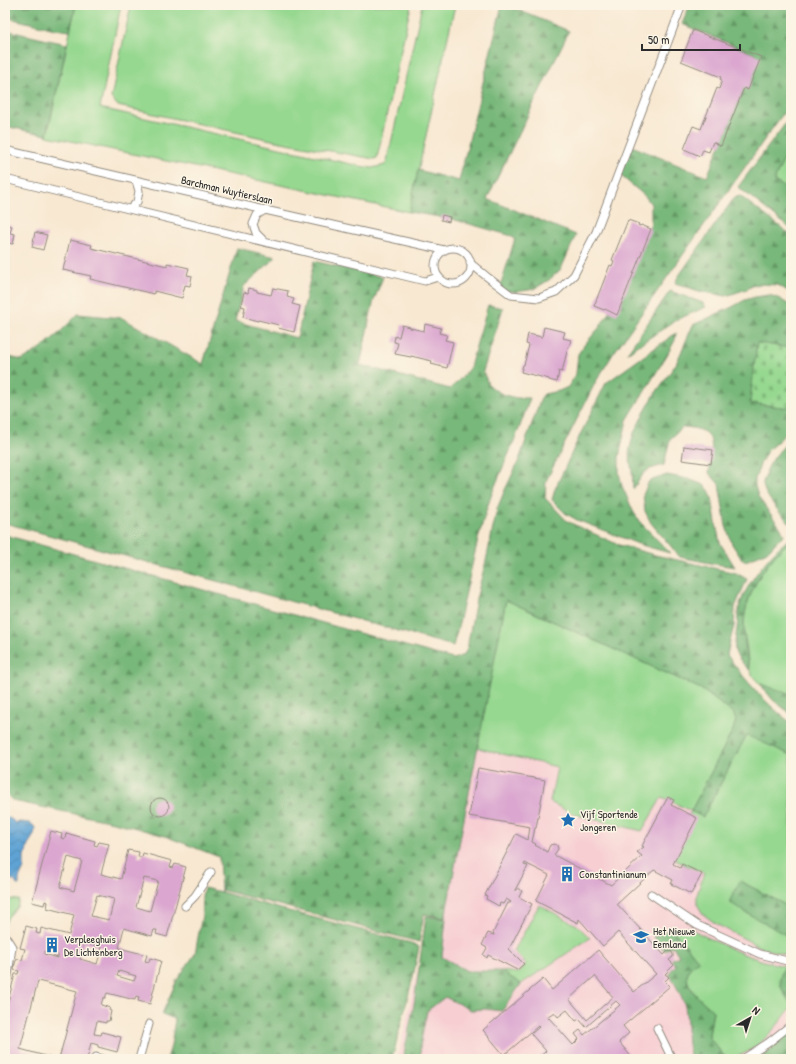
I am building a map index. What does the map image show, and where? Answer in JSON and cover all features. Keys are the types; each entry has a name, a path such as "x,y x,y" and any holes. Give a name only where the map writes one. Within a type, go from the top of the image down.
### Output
{"lane":[{"path":"470,263 511,295 518,296 539,298 556,292 574,275 596,232 682,5"},
{"name":"Barchman Wuytierslaan","path":"5,150 444,250"},
{"path":"5,179 425,281 438,277"},
{"path":"130,209 137,202 139,191 136,180"},
{"path":"264,242 256,233 253,224 257,214 266,210"},
{"path":"454,248 463,251 470,259 470,263 470,270 466,278 457,284 446,283 438,277 435,270 435,262 438,255 444,250 454,248"},
{"path":"185,906 195,896 211,872"},
{"path":"651,894 697,925 760,954 791,962"},
{"path":"5,936 12,947 8,975"},
{"path":"140,1059 149,1024"},
{"path":"743,1059 768,1043 791,1025"},
{"path":"657,1028 672,1059"}],"shaded area":[{"path":"496,592 694,673 791,735 791,1059 397,1059 427,930"}],"green space":[{"path":"5,5 76,5 70,31 55,29 5,17"},
{"path":"76,5 121,5 100,108 372,168 385,165 387,161 422,5 455,5 409,212 47,136"},
{"path":"131,5 411,5 377,158 374,159 276,141 118,106 111,98"},
{"path":"502,5 506,5 569,31 487,199 576,235 561,269 549,280 534,289 516,292 499,290 515,239 512,236 452,219 409,212 418,170 459,181"},
{"path":"690,5 791,5 791,103 613,354 595,383 546,481 545,498 567,521 619,545 655,555 736,573 747,579 735,607 734,626 727,655 756,691 791,723 791,755 748,736 745,738 703,817 691,811 733,730 736,720 733,713 701,689 506,600 445,918 424,914 419,942 222,890 225,875 221,892 219,857 165,836 118,823 13,801 5,793 5,535 453,659 464,655 467,648 476,599 497,509 519,460 541,398 544,394 559,391 568,387 576,374 578,354 608,314 651,224 651,204 645,196 620,175 632,146 707,177 757,55 682,24"},
{"path":"5,30 67,44 47,135 5,126"},
{"path":"791,116 791,143 774,181 791,191 791,229 738,187"},
{"path":"791,143 791,191 774,181"},
{"path":"740,196 791,235 791,293 778,285 760,284 726,296 699,291 675,283 734,198"},
{"path":"237,248 276,257 244,286 235,321 297,338 314,261 383,277 374,300 360,365 450,389 470,367 488,305 503,308 483,371 488,384 495,390 504,395 517,398 530,398 488,505 478,540 453,646 5,523 5,356 22,360 40,349 57,335 78,314 122,318 203,364"},
{"path":"670,291 703,303 706,307 676,320 627,353"},
{"path":"769,295 780,299 791,306 791,348 757,343 750,403 791,408 791,429 768,450 761,462 755,479 755,486 758,496 784,535 769,550 746,561 741,558 732,544 726,526 719,484 709,473 712,447 711,440 708,435 695,428 683,427 670,439 664,465 650,469 644,473 633,489 629,453 633,435 644,413 676,364 693,325 745,300"},
{"path":"676,333 675,340 667,355 627,420 619,457 619,473 622,486 633,511 640,522 670,553 641,545 577,520 565,513 552,500 555,489 606,383"},
{"path":"757,343 791,348 791,408 750,403"},
{"path":"791,439 791,524 769,499 763,483 772,460"},
{"path":"667,475 688,479 704,485 709,490 712,498 720,543 735,567 680,557 651,523 645,511 643,495 649,481"},
{"path":"791,538 791,541 765,568 752,591 747,604 744,628 749,670 735,651 739,608 747,589 760,569 776,551"},
{"path":"791,541 791,694 761,685 755,679 748,664 744,628 747,604 752,591 765,568"},
{"path":"506,600 701,689 733,713 736,720 733,730 691,811 662,797 642,831 573,814 550,802 557,767 477,748"},
{"path":"760,684 791,694 791,714 773,700"},
{"path":"748,735 791,755 791,908 740,881 744,912 791,938 791,956 762,948 716,924 703,914 697,904 697,895 704,873 670,858 691,811 703,817"},
{"path":"740,881 791,908 791,938 729,902"},
{"path":"204,888 411,943 419,947 392,1059 167,1059 171,1046 175,1019 162,1014 177,980 195,954 202,915 202,896"},
{"path":"5,899 19,900 17,907 8,917 5,924"},
{"path":"539,905 577,925 590,938 521,984 501,971 518,973 526,964 514,951"},
{"path":"426,916 446,919 442,957 467,971 501,971 521,984 502,1011 485,1009 471,1010 445,997 427,1011 420,1046 421,1059 403,1059 414,1004"},
{"path":"687,927 722,945 759,960 785,966 781,975 780,983 790,1002 791,1008 764,1040 747,1052 738,1056 727,1059 710,1039 709,1035 713,1011 691,989 687,978 688,972 692,966 699,961 672,929"},
{"path":"672,929 699,961 689,970 687,978 688,983 695,994 713,1011 709,1035 710,1039 727,1059 691,1058 688,1047 685,1008 682,997 669,973 676,965 671,960 679,956 673,946 665,951 653,936"},
{"path":"785,966 791,966 791,1005 780,982 780,977"},
{"path":"790,1029 791,1059 757,1059 768,1052"}],"water":[{"path":"5,816 16,823 30,823 35,829 34,835 29,843 24,857 24,868 19,879 19,885 17,885 14,880 5,880"}],"building":[{"path":"693,30 761,57 748,90 744,88 721,146 713,142 709,152 703,150 700,156 684,149 693,126 701,129 717,88 719,89 722,80 720,79 721,77 681,61"},
{"path":"442,215 450,217 449,222 441,220"},
{"path":"628,220 639,224 638,225 640,226 641,225 651,229 617,315 605,309 604,310 594,306 610,265 612,266 614,261 612,260"},
{"path":"5,224 12,226 10,233 15,234 13,244 8,243 6,253"},
{"path":"35,232 47,235 43,250 32,247"},
{"path":"70,240 92,245 91,248 167,266 167,263 189,268 187,275 192,276 190,286 185,285 182,298 154,291 154,294 90,279 91,276 63,270"},
{"path":"249,288 257,290 257,292 271,295 273,288 288,291 287,297 294,299 292,304 300,306 294,332 278,328 279,325 243,317 245,307 241,306 242,300 244,292 248,293"},
{"path":"425,324 441,328 439,333 447,335 445,340 453,342 447,368 431,364 432,361 395,354 398,343 394,342 395,336 399,337 402,325 424,331"},
{"path":"544,327 565,332 563,338 571,340 562,372 559,371 557,382 521,372 529,345 526,344 528,334 542,337"},
{"path":"684,446 713,450 711,464 682,460"},
{"name":"Constantinianum","path":"478,768 545,780 532,842 547,852 550,845 557,845 558,849 554,855 611,885 642,856 637,852 644,847 642,846 668,797 674,800 671,805 697,818 673,864 680,868 682,864 702,874 691,894 671,884 673,880 654,870 617,904 664,955 668,951 671,951 673,954 673,957 669,960 674,965 665,974 669,977 665,981 670,986 623,1026 629,1033 619,1042 633,1059 537,1059 546,1051 531,1034 539,1027 538,1026 504,1055 483,1030 543,979 552,990 598,950 634,992 656,974 618,932 603,946 579,919 578,923 536,901 549,875 525,863 524,865 528,866 515,890 518,888 522,891 519,897 532,904 509,949 524,964 517,970 488,955 487,958 483,955 487,948 482,945 488,933 494,935 493,933 508,903 511,902 506,899 503,904 500,903 499,906 486,899 487,896 485,895 516,834 528,840 530,827 469,816","holes":["595,976 613,997 587,1020 569,999","616,1001 620,1005 584,1035 580,1030 575,1034 579,1039 573,1045 547,1017 554,1012 558,1017 567,1010 576,1021 579,1019 586,1027"]},
{"path":"160,798 166,801 169,807 166,813 160,816 154,813 151,807 154,801"},
{"name":"Verpleeghuis De Lichtenberg","path":"51,831 62,834 61,838 65,839 66,833 95,841 94,845 97,846 99,842 109,844 101,874 121,879 128,850 139,852 138,857 142,857 143,853 172,861 170,867 173,868 175,864 186,867 167,937 156,934 157,930 154,930 152,936 124,928 119,948 147,955 145,961 149,962 150,958 161,961 150,1004 138,1001 139,997 136,996 135,1000 107,993 105,998 103,998 101,1005 110,1008 109,1010 111,1011 109,1021 106,1021 106,1023 97,1021 94,1034 101,1035 102,1032 121,1037 117,1052 98,1047 98,1045 91,1043 87,1059 59,1059 77,991 38,981 20,1049 56,1059 5,1059 5,1013 15,974 18,974 19,971 14,970 15,963 17,959 22,960 25,949 20,948 26,926 37,929 36,933 40,934 41,928 69,935 74,915 47,908 48,902 45,901 44,905 32,902","holes":["68,857 82,861 74,891 60,887","144,878 158,881 150,911 136,907","97,895 114,899 109,920 91,916","84,943 102,947 97,964 80,959","45,951 58,955 58,958 44,954","119,971 136,976 134,981 117,976"]}],"place":[{"name":"Vijf Sportende Jongeren","path":"568,820"},
{"name":"Constantinianum","path":"567,874"},
{"name":"Het Nieuwe Eemland","path":"641,937"},
{"name":"Verpleeghuis De Lichtenberg","path":"52,945"}]}
